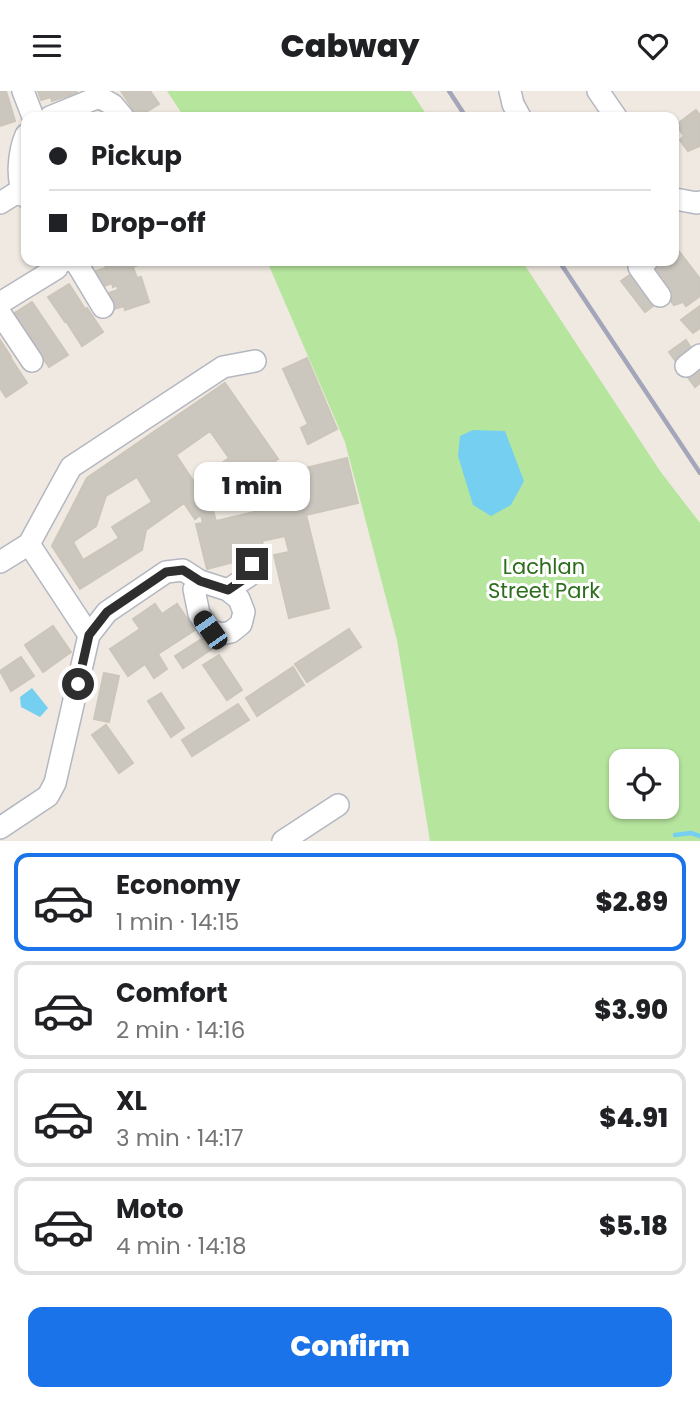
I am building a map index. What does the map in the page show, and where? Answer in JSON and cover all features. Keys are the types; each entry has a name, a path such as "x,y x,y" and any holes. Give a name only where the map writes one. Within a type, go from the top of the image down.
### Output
{"street":[{"path":"23,91 31,112"},
{"path":"510,91 517,112"},
{"path":"598,91 613,112"},
{"path":"60,112 98,94 118,112"},
{"path":"0,203 21,194"},
{"path":"679,201 700,201"},
{"path":"0,303 58,266"},
{"path":"78,266 103,307"},
{"path":"640,266 660,296"},
{"path":"0,313 32,361"},
{"path":"0,562 29,544 71,467 223,367 255,361"},
{"path":"29,544 89,635"},
{"path":"228,590 250,575 252,564"},
{"path":"0,828 48,796 55,783 89,635 107,612 166,572 183,570 200,581 228,590 239,599 244,612 241,624 231,632 220,634 210,630 199,614 194,589 200,581"},
{"path":"283,841 338,805"}],"green space":[{"path":"167,91 411,91 425,112 181,112"},
{"name":"Lachlan Street Park","path":"269,266 525,266 660,471 700,523 700,841 430,841 397,640 345,442"}],"water":[{"path":"473,430 505,431 524,481 511,505 491,516 473,505 458,456 460,436"},
{"path":"32,688 48,708 40,717 21,707 20,697"}],"building":[{"path":"0,91 6,91 15,121 0,126"},
{"path":"38,91 77,93 52,101 51,97 41,100"},
{"path":"121,91 150,91 159,104 146,112 135,112"},
{"path":"696,110 700,115 700,146 688,151 680,140 684,136 679,129 679,123"},
{"path":"679,251 700,279 700,296 686,306 683,302 674,305 668,298 673,294 663,281 666,279 660,277 656,280 651,274 655,271 655,266 679,266"},
{"path":"136,266 133,267 137,278 141,277 149,302 125,310 124,306 114,309 109,293 118,290 117,285 113,287 112,283 102,287 96,271"},
{"path":"634,272 657,303 645,312 621,281"},
{"path":"69,284 85,309 65,322 48,297"},
{"path":"32,302 68,355 49,367 13,314"},
{"path":"700,306 700,328 693,333 681,320"},
{"path":"87,308 103,332 82,346 66,321"},
{"path":"0,340 11,357 0,364"},
{"path":"686,340 693,351 677,363 669,352"},
{"path":"10,357 27,383 6,397 0,388 0,364"},
{"path":"307,358 337,429 308,444 301,428 308,424 283,369"},
{"path":"700,366 700,383 695,387 687,376"},
{"path":"225,383 278,459 195,519 184,503 146,530 142,550 80,589 52,546 87,478","holes":["210,431 229,458 194,482 176,455","137,477 152,502 112,527 119,538 83,560 73,542 96,526 106,496"]},
{"path":"347,458 358,503 306,515 329,608 289,618 274,555 289,552 285,536 262,541 265,554 207,569 196,524 203,523 201,515 212,507 216,521 263,510 255,476 274,462 277,475"},
{"path":"155,604 162,614 177,604 195,630 158,654 167,669 154,678 145,664 128,676 110,649 140,629 133,619"},
{"path":"53,626 71,652 43,672 25,645"},
{"path":"349,629 361,647 307,682 295,664"},
{"path":"205,637 212,649 183,668 175,656"},
{"path":"219,655 242,690 227,700 203,665"},
{"path":"21,657 34,676 11,691 0,671"},
{"path":"293,667 304,685 257,716 246,698"},
{"path":"104,673 119,676 109,722 94,719"},
{"path":"161,693 184,728 171,737 148,701"},
{"path":"238,704 249,720 192,756 182,740"},
{"path":"106,725 133,763 119,773 92,735"}],"waterway":[{"path":"675,835 691,833 700,836"}],"railway":[{"path":"449,91 463,112"},
{"path":"562,266 700,473"}],"route":[{"path":"78,684 89,635 107,612 166,572 183,570 200,581 228,590 242,583 250,575 252,564"}]}
